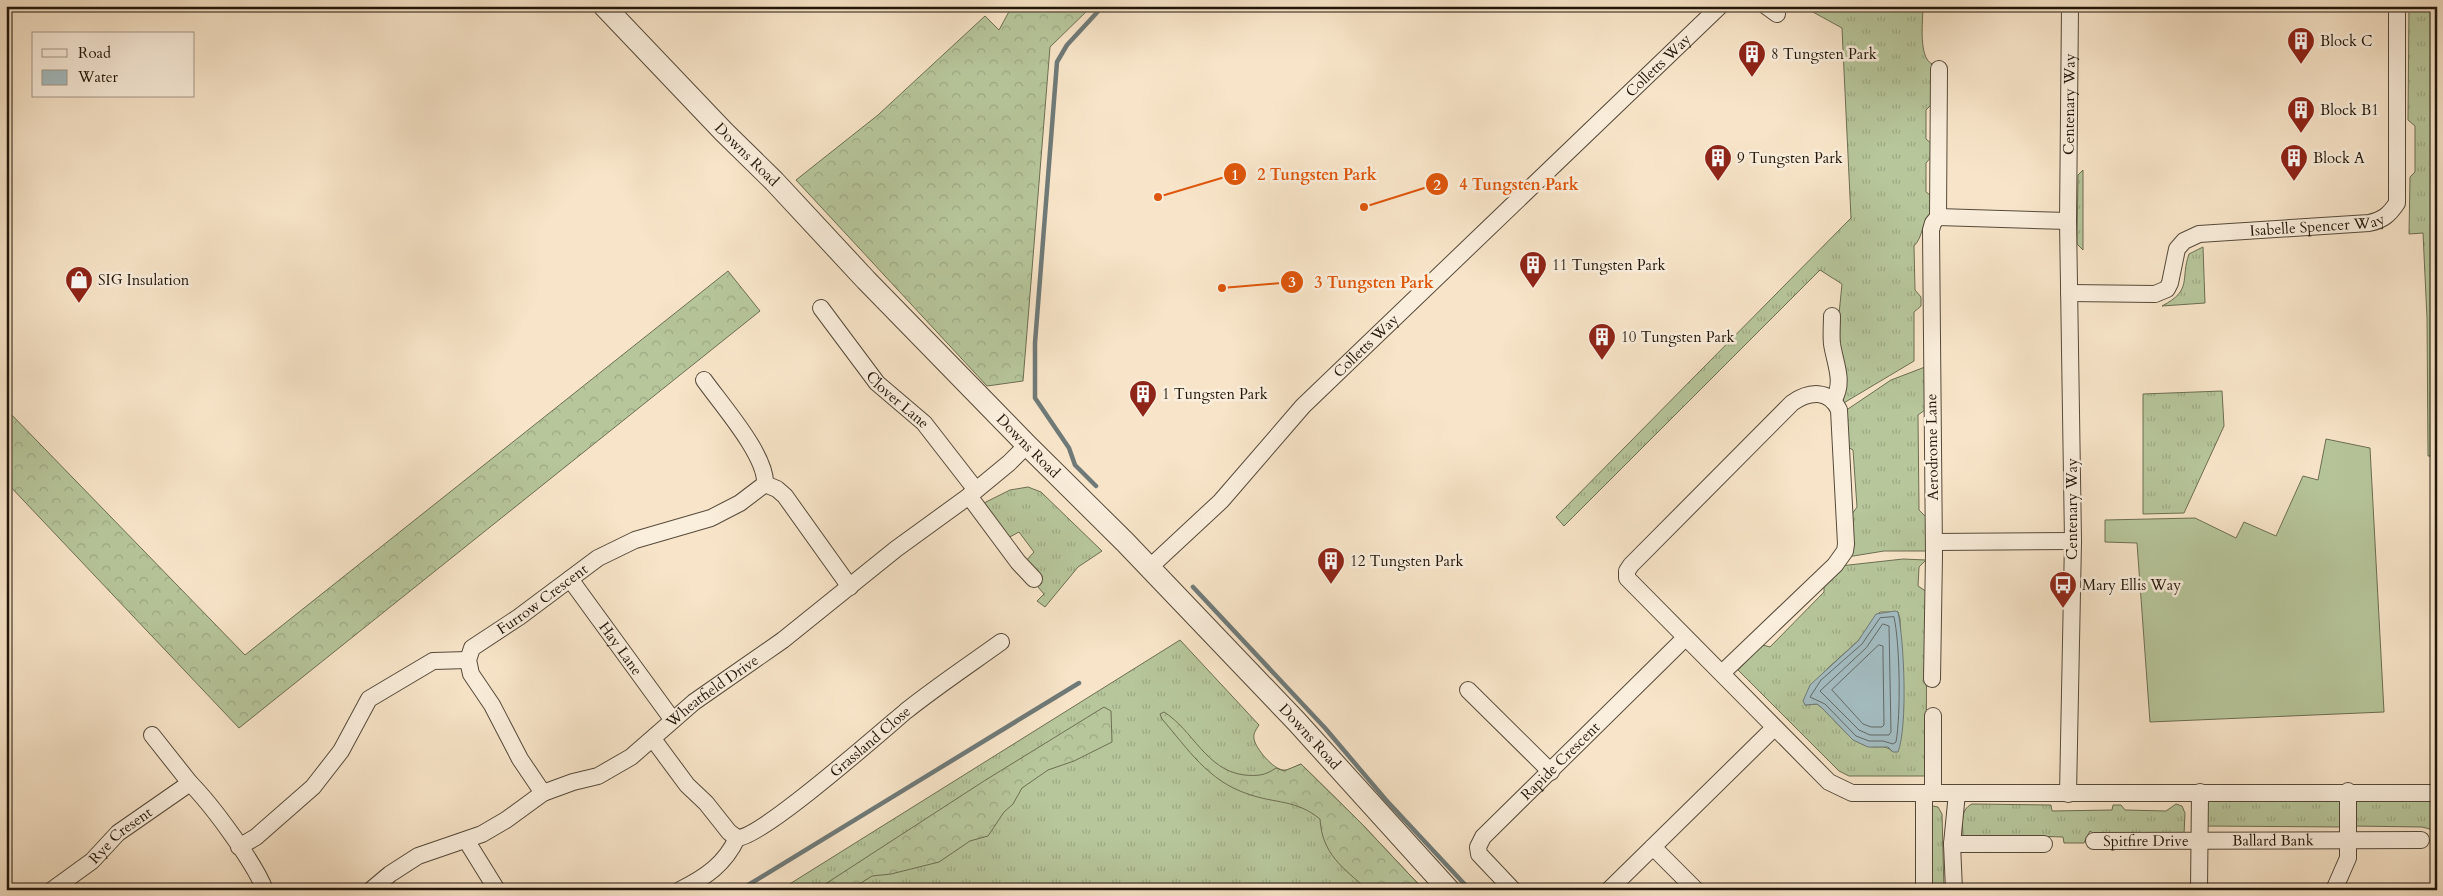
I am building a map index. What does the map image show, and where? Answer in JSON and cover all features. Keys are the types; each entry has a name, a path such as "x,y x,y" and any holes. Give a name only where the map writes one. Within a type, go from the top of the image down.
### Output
{"street":[{"name":"Downs Road","path":"604,6 1027,445 1091,507 1297,722 1449,890"},
{"name":"Colletts Way","path":"1149,568 1221,500 1304,406 1720,6"},
{"name":"Centenary Way","path":"2068,794 2073,541 2068,221 2070,6"},
{"name":"Isabelle Spencer Way","path":"2069,293 2155,294 2166,289 2170,283 2177,249 2184,241 2199,234 2369,223 2382,220 2390,213 2397,203 2397,6"},
{"name":"Aerodrome Lane","path":"1932,679 1934,542 1931,230 1933,223 1938,217 1939,70"},
{"path":"1938,217 2068,221"},
{"name":"Clover Lane","path":"821,308 872,378 924,423 1007,548 1034,579"},
{"path":"1832,316 1832,341 1839,372 1838,392 1833,401"},
{"path":"704,380 758,455 766,474 765,484 777,489 785,496 850,587"},
{"path":"1722,673 1835,565 1845,551 1846,529 1839,410 1833,401 1816,393 1802,396 1792,403 1627,570 1626,578 1829,782 1852,793 2068,794 2348,791 2437,793"},
{"name":"Wheatfield Drive","path":"372,890 390,874 418,856 466,840 499,824 543,793 609,771 653,739 672,719 783,640 910,538 972,493 1009,463 1027,445"},
{"name":"Furrow Crescent","path":"468,660 472,648 480,641 519,618 598,558 616,548 711,518 740,503 765,484"},
{"path":"1934,542 2073,541"},
{"name":"Hay Lane","path":"570,579 672,719"},
{"name":"Rapide Crescent","path":"1513,890 1479,854 1478,847 1483,837 1685,638"},
{"name":"Grassland Close","path":"737,838 743,838 757,830 814,787 916,704 1001,642"},
{"path":"239,847 256,837 313,788 341,750 360,710 369,699 433,662 468,660 471,674 495,710 520,759 543,793"},
{"path":"1468,690 1551,772"},
{"path":"1924,890 1933,716"},
{"path":"1609,890 1774,728"},
{"path":"152,734 239,847 260,879 264,890"},
{"path":"653,739 686,786 706,803 729,832 737,838 729,855 722,862 680,890"},
{"name":"Rye Cresent","path":"52,890 92,861 118,833 190,783"},
{"path":"2334,890 2348,858 2348,791"},
{"name":"Spitfire Drive","path":"2199,890 2198,840 2200,792"},
{"path":"1954,890 1952,844 1957,793"},
{"path":"466,840 497,890"},
{"name":"Spitfire Drive","path":"2094,841 2198,840"},
{"name":"Ballard Bank","path":"2198,840 2421,840"},
{"path":"1952,844 2044,844"},
{"path":"1653,847 1696,890"}],"green space":[{"path":"1012,6 1092,6 1050,47 1023,381 987,386 796,180 878,115 985,16 999,30"},
{"path":"1802,6 1923,6 1923,46 1928,60 1932,64 1932,104 1926,110 1926,139 1932,144 1932,156 1926,163 1926,192 1933,197 1932,215 1928,218 1914,246 1915,290 1921,297 1921,306 1914,312 1914,361 1842,404 1836,344 1842,284 1820,270 1564,526 1556,517 1851,218 1842,28"},
{"path":"2409,6 2437,6 2437,456 2428,456 2427,318 2423,233 2409,234 2410,177 2415,172 2415,126 2408,120"},
{"path":"2083,170 2083,250 2077,244 2078,175"},
{"path":"2203,247 2205,303 2162,306 2178,295 2182,289 2189,254"},
{"path":"728,271 760,311 239,728 6,482 6,409 245,655"},
{"path":"1925,367 1925,410 1918,415 1919,510 1926,517 1926,551 1884,551 1847,557 1852,514 1857,507 1853,450 1846,446 1845,411 1891,380"},
{"path":"2222,391 2224,426 2184,513 2143,514 2143,394"},
{"path":"2326,439 2370,448 2384,712 2150,722 2137,543 2105,542 2105,520 2195,518 2236,538 2244,522 2276,536 2303,476 2318,480"},
{"path":"1028,487 1041,492 1102,551 1078,567 1045,607 1037,601 1044,594 1038,587 1040,581 1024,563 1034,552 1019,532 1006,539 984,503 1010,490"},
{"path":"1903,559 1926,560 1919,567 1918,586 1927,592 1926,776 1849,776 1839,771 1738,670 1763,645 1770,647 1824,592 1824,583 1840,566","holes":["1880,612 1898,612 1900,619 1903,718 1893,752 1887,748 1872,747 1861,743 1847,734 1817,704 1805,705 1828,668 1858,641"]},
{"path":"1180,640 1259,725 1254,733 1254,739 1265,758 1283,770 1301,764 1361,823 1424,890 780,890"},
{"path":"1104,707 1111,711 1112,742 1074,761 1048,770 1022,788 1013,804 1004,812 988,836 970,841 939,862 891,874 872,876 850,890 816,890 984,781"},
{"path":"1164,712 1210,758 1231,772 1257,775 1268,773 1276,768 1284,771 1301,764 1361,823 1424,890 1368,890 1342,867 1329,851 1320,819 1302,808 1248,794 1221,781 1200,763 1162,719 1160,714"},
{"path":"2345,796 2344,827 2204,826 2204,797"},
{"path":"2354,797 2437,802 2437,839 2430,829 2422,827 2353,826"},
{"path":"1972,804 2051,805 2052,811 2112,810 2113,805 2121,805 2125,810 2166,811 2176,804 2182,806 2185,813 2184,835 2099,837 2090,831 2084,843 2064,843 2063,837 2032,836 2019,840 1963,838 1963,814"},
{"path":"1928,805 1938,807 1942,814 1944,890 1926,890"}],"water":[{"path":"1898,612 1900,625 1904,683 1903,723 1898,752 1893,752 1888,747 1868,747 1853,740 1817,704 1805,705 1803,701 1810,685 1858,641 1876,614"}],"waterway":[{"path":"1096,486 1075,465 1069,448 1035,398 1035,343 1057,62 1067,45 1103,6"},
{"path":"1193,587 1325,728 1386,800 1470,890"},
{"path":"740,890 1079,683"}],"place":[{"name":"Block C","path":"2301,65"},
{"name":"8 Tungsten Park","path":"1752,78"},
{"name":"Block B1","path":"2301,134"},
{"name":"9 Tungsten Park","path":"1718,182"},
{"name":"Block A","path":"2294,182"},
{"name":"2 Tungsten Park","path":"1158,197"},
{"name":"4 Tungsten Park","path":"1364,207"},
{"name":"3 Tungsten Park","path":"1222,288"},
{"name":"11 Tungsten Park","path":"1533,289"},
{"name":"SIG Insulation","path":"79,304"},
{"name":"10 Tungsten Park","path":"1602,361"},
{"name":"1 Tungsten Park","path":"1143,418"},
{"name":"12 Tungsten Park","path":"1331,585"},
{"name":"Mary Ellis Way","path":"2063,609"}]}
